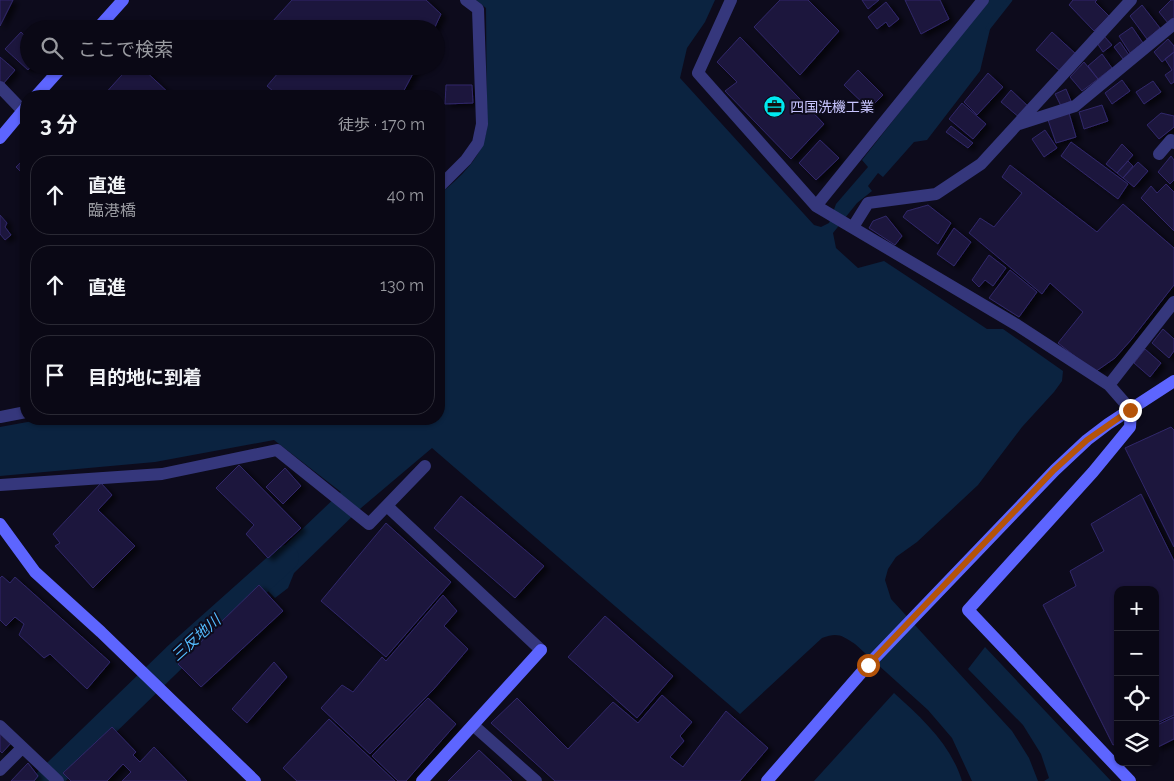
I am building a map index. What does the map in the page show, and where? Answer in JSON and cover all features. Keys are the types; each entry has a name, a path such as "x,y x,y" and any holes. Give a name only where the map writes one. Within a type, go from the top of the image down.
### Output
{"street":[{"path":"105,20 123,0"},
{"path":"445,182 466,160 478,143 482,124 478,9 466,0"},
{"path":"731,0 698,74 816,206 1017,325 1108,386 1130,410 1130,427 1093,472 968,610 1130,781"},
{"path":"816,206 984,0"},
{"path":"853,227 868,203 936,194 981,164 1131,0"},
{"path":"1018,124 1075,106 1174,24"},
{"path":"41,90 55,75"},
{"path":"0,86 20,105"},
{"path":"0,138 20,114"},
{"path":"1159,154 1171,140 1174,143"},
{"path":"1108,386 1174,302"},
{"path":"767,781 868,665 1054,470 1087,440 1174,382"},
{"path":"0,417 20,413"},
{"path":"0,485 162,474 277,450 369,524 424,466"},
{"path":"388,506 541,650 422,781"},
{"path":"0,524 35,572 101,632 256,781"},
{"path":"473,724 536,781"},
{"path":"0,726 58,781"},
{"path":"0,770 22,748"}],"water":[{"path":"476,0 715,0 705,22 687,48 680,78 814,225 821,227 829,223 836,204 868,167 862,160 988,0 1010,0 991,25 980,71 927,140 914,142 883,177 878,173 868,186 872,191 857,203 833,233 836,248 858,268 884,261 987,329 1003,329 1063,371 1062,381 1054,392 1022,427 978,485 917,542 896,557 888,569 885,580 891,599 1012,731 1029,758 1038,781 972,781 952,738 928,710 855,644 839,635 822,638 740,714 432,448 361,508 294,573 288,588 275,598 255,578 257,572 341,492 274,440 155,462 0,476 0,427 20,423 20,425 445,425 445,190 463,174 475,158 487,128 486,8"},
{"path":"985,647 1111,781 1044,781 1049,778 1041,754 1023,725 968,669"},
{"path":"894,693 925,722 943,744 951,756 962,781 814,781"}],"building":[{"path":"0,0 13,0 0,26"},
{"path":"292,0 426,0 441,14 438,20 274,20"},
{"path":"780,0 808,0 839,31 800,75 754,27"},
{"path":"862,0 879,0 868,9"},
{"path":"905,0 940,0 949,19 921,34"},
{"path":"1073,0 1097,0 1095,2 1109,16 1094,31 1069,5"},
{"path":"1171,0 1174,0 1174,18 1168,23 1159,12"},
{"path":"886,2 899,19 889,27 886,22 877,29 868,17"},
{"path":"1142,5 1160,28 1147,39 1130,16"},
{"path":"1132,27 1143,43 1130,53 1119,36"},
{"path":"1052,32 1077,55 1061,72 1036,50"},
{"path":"20,33 20,63 5,49"},
{"path":"1104,36 1112,45 1103,52 1097,43"},
{"name":"四国洗機工業","path":"740,37 824,124 791,159 725,91 737,82 717,62"},
{"path":"1168,39 1174,46 1174,52 1162,62 1154,52"},
{"path":"1120,42 1129,55 1123,59 1114,47"},
{"path":"1174,52 1174,82 1171,84 1165,75 1172,70 1165,59"},
{"path":"1102,54 1112,68 1098,79 1088,66"},
{"path":"0,57 15,70 3,84 0,82"},
{"path":"1084,62 1098,79 1082,91 1070,77"},
{"path":"858,70 883,95 869,109 844,85"},
{"path":"988,73 1003,87 977,115 964,102"},
{"path":"122,75 150,75 166,90 108,90"},
{"path":"276,75 412,75 404,90 272,90 267,86"},
{"path":"1122,80 1130,91 1112,104 1105,93"},
{"path":"1153,81 1161,92 1144,104 1136,92"},
{"path":"446,85 472,85 473,103 445,104"},
{"path":"1066,89 1071,101 1061,106 1055,94"},
{"path":"1011,90 1030,108 1020,118 1001,102"},
{"path":"962,103 986,124 973,139 949,119"},
{"path":"1102,105 1108,121 1084,129 1079,112"},
{"path":"1069,113 1076,137 1056,143 1048,120"},
{"path":"1161,113 1174,116 1174,127 1159,139 1147,125"},
{"path":"951,126 973,143 968,148 946,132"},
{"path":"1045,130 1057,148 1044,157 1032,139"},
{"path":"820,140 839,158 816,180 799,163"},
{"path":"1071,142 1128,184 1118,199 1061,156"},
{"path":"1122,144 1133,155 1117,173 1106,164"},
{"path":"1171,156 1174,160 1174,180 1170,184 1158,172"},
{"path":"1128,161 1133,166 1123,178 1117,173"},
{"path":"1138,162 1148,171 1134,187 1123,178"},
{"path":"20,163 20,171 16,167"},
{"path":"1010,165 1097,232 1123,204 1174,248 1174,285 1115,358 1095,372 1058,343 1083,312 1050,283 1042,294 969,233 980,218 994,227 1022,193 1002,177"},
{"path":"1166,184 1174,192 1174,231 1141,198 1151,186 1157,193"},
{"path":"928,205 951,223 938,244 903,217 907,211"},
{"path":"0,215 7,223 5,227 11,235 5,240 0,234"},
{"path":"886,216 902,236 895,245 869,228 873,221"},
{"path":"954,228 971,242 954,266 937,254"},
{"path":"989,255 1006,268 993,286 985,280 979,287 972,280"},
{"path":"1010,270 1037,292 1019,317 989,298"},
{"path":"1163,329 1174,339 1174,351 1169,358 1152,343"},
{"path":"1145,349 1161,363 1150,377 1134,363"},
{"path":"1171,427 1174,430 1174,547 1125,448"},
{"path":"239,465 301,528 268,558 246,534 254,525 216,488"},
{"path":"285,468 301,486 283,504 266,487"},
{"path":"101,483 112,495 98,510 135,546 93,588 55,546 60,543 53,534"},
{"path":"1141,494 1174,561 1174,715 1159,722 1159,586 1114,586 1113,745 1043,605 1076,586 1070,571 1104,551 1091,524"},
{"path":"461,496 544,566 515,598 434,528"},
{"path":"386,523 451,582 386,657 321,601"},
{"path":"2,576 10,583 15,577 110,662 87,689 50,654 44,658 19,635 24,624 15,617 6,626 0,620 0,578"},
{"path":"259,585 283,611 201,687 178,664"},
{"path":"443,595 457,611 444,626 468,649 434,689 370,754 321,708 342,685 353,692 382,657 386,661"},
{"path":"605,616 673,676 637,718 568,657"},
{"path":"274,662 287,677 247,723 232,709"},
{"path":"662,695 692,722 680,736 684,741 670,757 683,767 726,711 768,748 740,781 555,781 491,723 517,698 568,749 613,702 638,723"},
{"path":"428,698 456,724 406,781 398,781 372,756"},
{"path":"1174,717 1174,739 1159,746 1159,724"},
{"path":"329,719 395,781 297,781 283,768"},
{"path":"112,727 136,752 133,755 140,762 154,747 187,781 122,781 131,772 123,764 107,781 71,781 63,773"},
{"path":"0,731 12,742 2,753 0,751"},
{"path":"479,750 512,781 448,781"},
{"path":"28,763 38,776 34,781 11,781"}],"waterway":[{"path":"988,28 1010,0"},
{"name":"三反地川","path":"47,781 175,657 286,558"}],"place":[{"name":"四国洗機工業","path":"774,107"}],"route":[{"path":"868,665 1054,470 1087,440 1130,410"}]}
